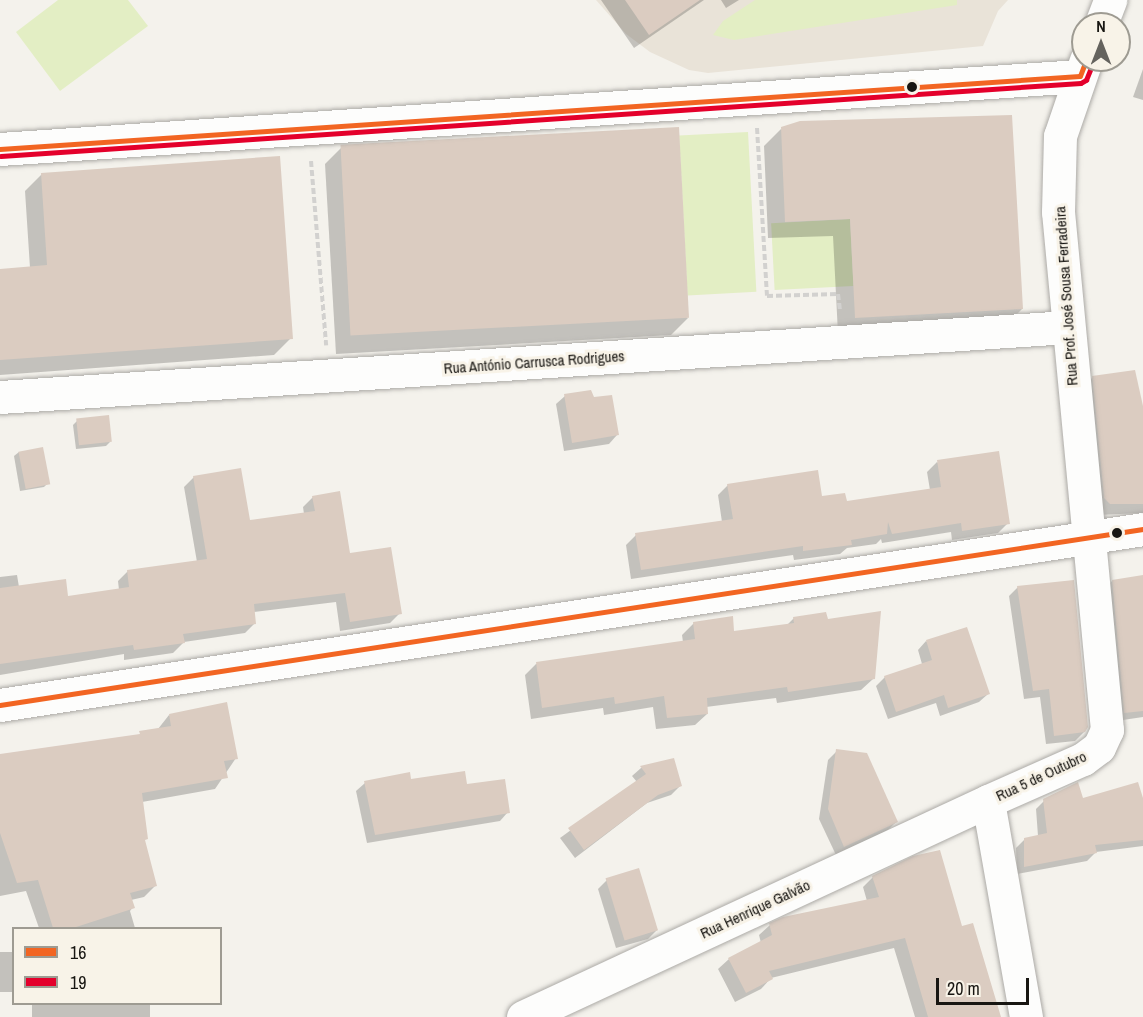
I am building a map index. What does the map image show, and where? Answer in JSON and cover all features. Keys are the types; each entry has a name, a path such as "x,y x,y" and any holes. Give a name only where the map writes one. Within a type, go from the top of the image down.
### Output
{"street":[{"path":"0,149 755,98 1071,69"},
{"name":"Rua Prof. José Sousa Ferradeira","path":"1082,72 1060,136 1058,212 1086,537"},
{"name":"Rua António Carrusca Rodrigues","path":"0,397 1068,327"},
{"path":"0,705 1143,528"},
{"name":"Rua 5 de Outubro","path":"1026,1017 988,801 1083,759 1099,747 1107,730 1086,537"},
{"name":"Rua Henrique Galvão","path":"523,1017 988,801"}],"path":[{"path":"755,98 767,296 838,294 842,342"},
{"path":"309,127 328,375"}],"shaded area":[{"path":"596,0 1008,0 998,11 983,46 708,73 689,70 650,52 626,34"}],"green space":[{"path":"58,0 128,0 148,26 60,91 16,32"},
{"path":"755,0 957,0 957,5 734,40 713,35 723,21"},
{"path":"748,132 756,292 687,295 679,136"},
{"path":"850,219 854,286 775,290 771,223"}],"building":[{"path":"625,0 700,0 649,35"},
{"path":"1012,115 1023,309 855,318 850,219 785,222 781,127 800,121"},
{"path":"679,127 689,318 350,335 340,145"},
{"path":"280,156 293,339 0,360 0,269 47,265 41,173"},
{"path":"1135,370 1143,406 1143,504 1110,504 1104,498 1092,376"},
{"path":"591,390 594,397 612,395 619,435 572,443 564,394"},
{"path":"109,415 112,442 79,445 76,418"},
{"path":"43,447 50,484 26,489 18,452"},
{"path":"999,451 1010,524 962,531 961,523 892,534 888,522 887,534 851,540 852,545 803,551 803,546 641,570 635,533 733,519 727,484 818,470 822,496 845,493 847,501 941,487 937,460"},
{"path":"241,468 250,520 315,511 312,496 340,491 350,553 391,547 402,614 350,622 345,593 254,604 256,624 183,634 185,643 134,650 133,645 0,664 0,588 66,579 68,596 129,587 127,570 207,559 193,476"},
{"path":"1143,575 1143,711 1124,713 1112,580"},
{"path":"1074,580 1088,727 1085,732 1054,736 1049,689 1033,691 1017,586"},
{"path":"881,611 875,679 788,692 787,687 707,698 708,714 667,718 664,696 615,704 614,697 542,708 536,662 695,639 693,622 733,616 734,631 794,623 793,617 826,612 828,619"},
{"path":"967,627 990,694 948,708 944,695 896,712 884,676 932,660 926,640"},
{"path":"227,702 238,759 224,761 228,778 142,793 148,839 145,840 157,886 130,893 135,908 76,927 53,927 38,880 17,883 0,833 0,754 140,734 139,731 171,726 169,714"},
{"path":"836,749 867,753 898,822 844,847 828,809"},
{"path":"674,758 682,786 658,795 584,850 568,828 646,774 640,766"},
{"path":"465,771 467,784 505,779 510,813 375,835 364,781 410,772 411,779"},
{"path":"1078,782 1083,798 1138,782 1143,798 1143,840 1095,845 1097,853 1024,867 1024,838 1047,833 1043,799"},
{"path":"940,850 962,926 973,923 1001,1017 928,1017 905,938 769,971 773,979 746,993 728,958 772,935 769,923 783,917 879,897 872,876 913,856"},
{"path":"639,868 658,930 625,940 606,878"}],"transit line":[{"name":"16","path":"0,149 1080,76 1082,72"},
{"name":"19","path":"1,156 1081,83 1086,80 1089,72"},
{"name":"16","path":"0,705 1143,529"}]}
